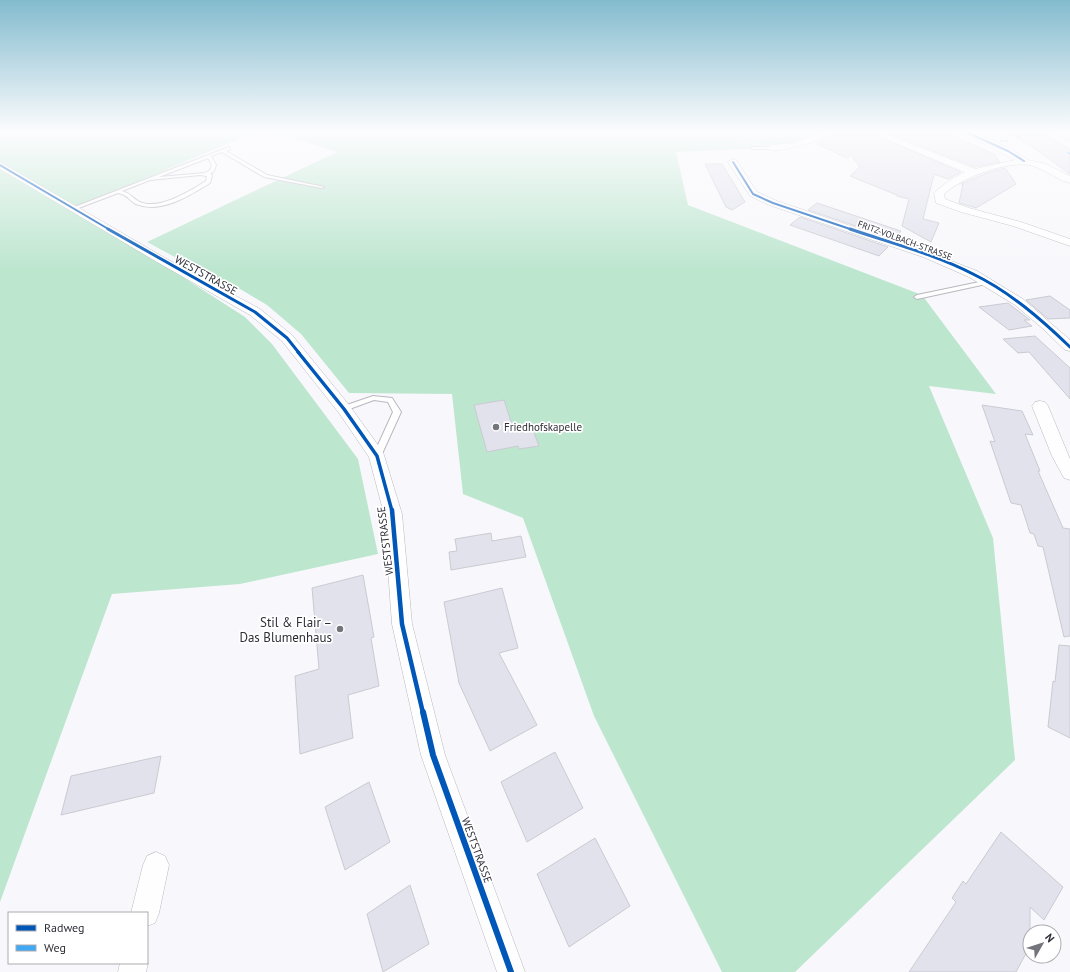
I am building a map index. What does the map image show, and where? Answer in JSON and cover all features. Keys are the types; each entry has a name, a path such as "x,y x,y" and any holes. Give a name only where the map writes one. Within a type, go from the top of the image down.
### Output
{"street":[{"name":"WESTSTRASSE","path":"23,178 161,260 255,312 288,338 344,409 377,456 393,514 402,624 433,755 511,972"},
{"name":"FRITZ-VOLBACH-STRASSE","path":"743,178 753,194 773,203 927,255 974,274 1019,302 1046,324 1070,347"},
{"path":"958,178 939,193 940,201 954,207 1017,224 1070,243"},
{"path":"1040,406 1060,456 1070,474"},
{"path":"145,912 156,865"}],"lane":[{"path":"74,208 148,179 157,178"},
{"path":"117,191 128,195 136,203 153,205 168,203 189,194 208,182 209,178"},
{"path":"278,178 322,187"},
{"path":"916,297 989,282"},
{"path":"344,409 373,398 390,400 396,412 377,456"}],"green space":[{"path":"0,178 145,178 75,208 245,317 272,344 358,459 378,554 240,584 112,594 0,902"},
{"path":"281,178 682,178 688,205 922,295 996,394 929,386 993,538 1015,760 795,972 722,972 594,716 523,518 463,494 452,394 349,393 301,334 267,305 235,286 232,288 147,242"}],"building":[{"path":"712,178 731,178 745,202 732,210 726,207"},
{"path":"856,178 933,178 923,219 939,223 931,242 902,226 909,199"},
{"path":"974,178 1012,178 1016,184 976,208 959,203 963,184 961,184"},
{"path":"817,203 901,231 895,239 808,210"},
{"path":"800,217 888,247 879,256 790,225"},
{"path":"1050,296 1070,310 1070,318 1048,319 1026,300"},
{"path":"1008,303 1030,320 1024,320 1032,326 1009,330 979,307"},
{"path":"1035,336 1070,368 1070,399 1029,352 1018,353 1003,339"},
{"name":"Friedhofskapelle","path":"504,400 513,428 531,425 539,446 519,449 518,446 487,452 474,405"},
{"path":"982,405 1022,411 1033,435 1025,434 1040,471 1038,471 1063,528 1070,529 1070,636 1064,637 1043,547 1038,546 1034,534 1030,533 1021,505 1011,503 990,441 995,442"},
{"path":"491,533 492,541 521,536 526,557 451,570 449,552 457,551 455,539"},
{"path":"363,575 374,637 371,638 379,686 348,695 353,738 300,754 295,676 319,669 312,588"},
{"path":"502,588 518,648 499,653 537,725 490,751 459,683 444,602"},
{"path":"1059,645 1070,646 1070,738 1048,727"},
{"path":"555,752 583,808 527,842 501,782"},
{"path":"161,756 154,793 61,815 71,776"},
{"path":"369,782 390,842 345,870 325,807"},
{"path":"1001,832 1063,887 1044,920 1030,907 1030,924 1022,924 1022,961 1016,972 909,972 956,902 952,898 963,881 966,884"},
{"path":"595,838 630,906 569,947 537,874"},
{"path":"410,885 429,944 383,972 367,914"}],"cycle path":[{"path":"23,178 161,260 255,312 287,338 344,409 377,456 393,514 402,624 433,755 511,972"},
{"path":"743,178 753,194 773,203 927,255 973,274 1019,302 1046,324 1070,347"}],"place":[{"name":"Friedhofskapelle","path":"496,427"},
{"name":"Stil & Flair – Das Blumenhaus","path":"340,629"}]}
